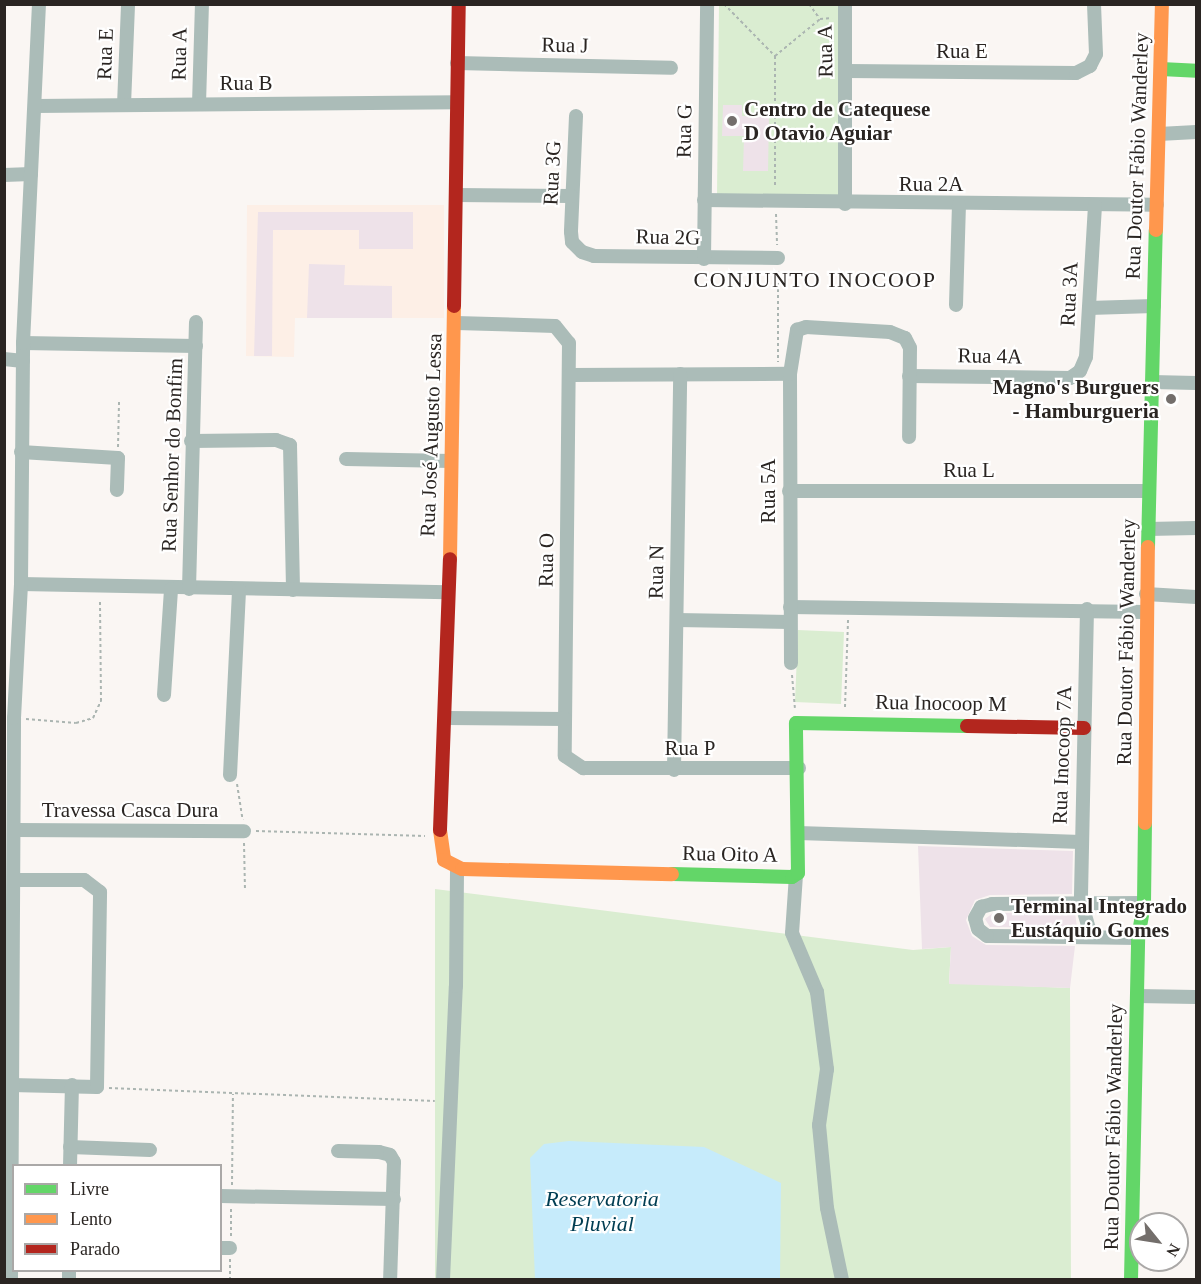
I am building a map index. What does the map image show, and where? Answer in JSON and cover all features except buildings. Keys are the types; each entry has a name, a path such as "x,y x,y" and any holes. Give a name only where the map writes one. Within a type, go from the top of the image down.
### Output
{"street":[{"path":"10,1280 9,1088 16,830 10,790 14,718 10,656 19,614 21,584 23,343 39,4"},
{"name":"Rua E","path":"124,105 128,4"},
{"name":"Rua A","path":"199,104 202,4"},
{"name":"Rua José Augusto Lessa","path":"452,866 440,852 440,836 447,718 448,592 456,323 456,102 459,4"},
{"name":"Rua G","path":"704,259 707,4"},
{"name":"Rua E","path":"847,71 1076,73 1090,66 1096,54 1094,4"},
{"name":"Rua Doutor Fábio Wanderley","path":"1131,1280 1138,938 1144,903 1146,594 1162,4"},
{"name":"Rua A","path":"844,204 847,71 845,11"},
{"name":"Rua J","path":"458,63 670,68"},
{"path":"1161,69 1197,71"},
{"name":"Rua B","path":"35,106 456,102"},
{"name":"Rua 3G","path":"571,232 576,116"},
{"path":"1159,134 1197,132"},
{"path":"4,175 31,174"},
{"path":"456,195 571,196"},
{"name":"Rua 2A","path":"704,200 844,204 1157,205"},
{"path":"956,305 959,205"},
{"name":"Rua 3A","path":"1070,378 1085,364 1095,206"},
{"name":"Rua 2G","path":"571,232 576,247 594,256 704,259 778,258"},
{"path":"1089,308 1154,306"},
{"name":"Rua Senhor do Bonfim","path":"189,589 191,441 196,322"},
{"name":"Rua O","path":"456,323 555,326 569,343 565,756 582,768"},
{"name":"Rua 5A","path":"791,663 789,491 784,374 794,335 806,327 900,334 910,348 909,376"},
{"path":"23,343 196,346"},
{"path":"4,359 23,361"},
{"name":"Rua N","path":"674,770 680,374"},
{"path":"570,375 784,374"},
{"path":"909,376 909,436"},
{"name":"Rua 4A","path":"909,376 1070,378"},
{"path":"1152,382 1197,383"},
{"path":"191,441 276,440 290,445 293,590"},
{"path":"21,452 118,458 117,490"},
{"path":"346,459 451,461"},
{"name":"Rua L","path":"789,491 1149,491"},
{"path":"1148,529 1197,528"},
{"path":"21,584 171,589 448,592"},
{"path":"164,695 171,589"},
{"path":"230,775 239,589"},
{"path":"1146,594 1197,597"},
{"path":"790,607 1087,609 1146,612"},
{"name":"Rua Inocoop 7A","path":"1087,609 1081,902 1091,937"},
{"path":"4,611 19,614"},
{"path":"676,620 790,622"},
{"path":"447,718 565,719"},
{"name":"Rua Inocoop M","path":"796,723 845,722 1084,728"},
{"path":"796,723 799,768 798,833"},
{"name":"Rua P","path":"582,768 674,770 799,768"},
{"name":"Travessa Casca Dura","path":"16,830 244,831"},
{"name":"Rua Oito A","path":"452,866 796,875 798,833 1081,842"},
{"path":"443,1280 456,986 452,866"},
{"path":"796,875 792,933 817,993 828,1069 820,1135 827,1208 842,1280"},
{"path":"9,1088 72,1085 98,1087 100,892 84,880 15,880"},
{"path":"1138,938 987,936 975,924 977,912 986,904 1144,903"},
{"path":"1137,996 1197,997"},
{"path":"70,1164 72,1085"},
{"path":"70,1147 150,1150"},
{"path":"338,1151 390,1155 394,1162 390,1280"},
{"path":"222,1196 394,1199"}],"path":[{"path":"724,4 775,56 775,202 784,374"},
{"path":"809,4 820,19"},
{"path":"775,56 820,19 845,11"},
{"path":"776,136 846,138"},
{"path":"118,458 119,402"},
{"path":"14,718 76,723 93,718 101,701 100,587"},
{"path":"845,722 848,606"},
{"path":"791,663 796,723"},
{"path":"244,831 440,836"},
{"path":"98,1087 435,1101"}],"shaded area":[{"path":"247,205 444,205 444,318 295,318 294,357 246,356"}],"green space":[{"path":"719,5 840,5 838,196 717,195"},
{"path":"798,630 844,632 841,704 795,702"},
{"path":"435,889 913,950 951,947 949,983 1070,988 1071,1279 435,1280"}],"water":[{"name":"Reservatoria Pluvial","path":"569,1141 704,1147 781,1183 780,1279 535,1279 530,1158 544,1144"}],"traffic: fast":[{"path":"1161,69 1196,71"},
{"path":"1148,547 1156,230"},
{"path":"672,874 792,877 798,873 796,723 967,726"},
{"path":"1131,1280 1138,938 1144,903 1145,823"}],"traffic: slow":[{"path":"1156,230 1162,4"},
{"path":"450,559 454,306"},
{"path":"1145,823 1148,547"},
{"path":"440,830 444,860 462,869 672,874"}],"traffic: jam":[{"path":"454,306 459,4"},
{"path":"440,830 450,559"},
{"path":"967,726 1084,728"}],"place":[{"name":"Centro de Catequese D Otavio Aguiar","path":"732,121"},
{"name":"Magno's Burguers - Hamburgueria","path":"1171,399"},
{"name":"Terminal Integrado Eustáquio Gomes","path":"999,918"}],"district":[{"name":"CONJUNTO INOCOOP","path":"815,280"}]}
